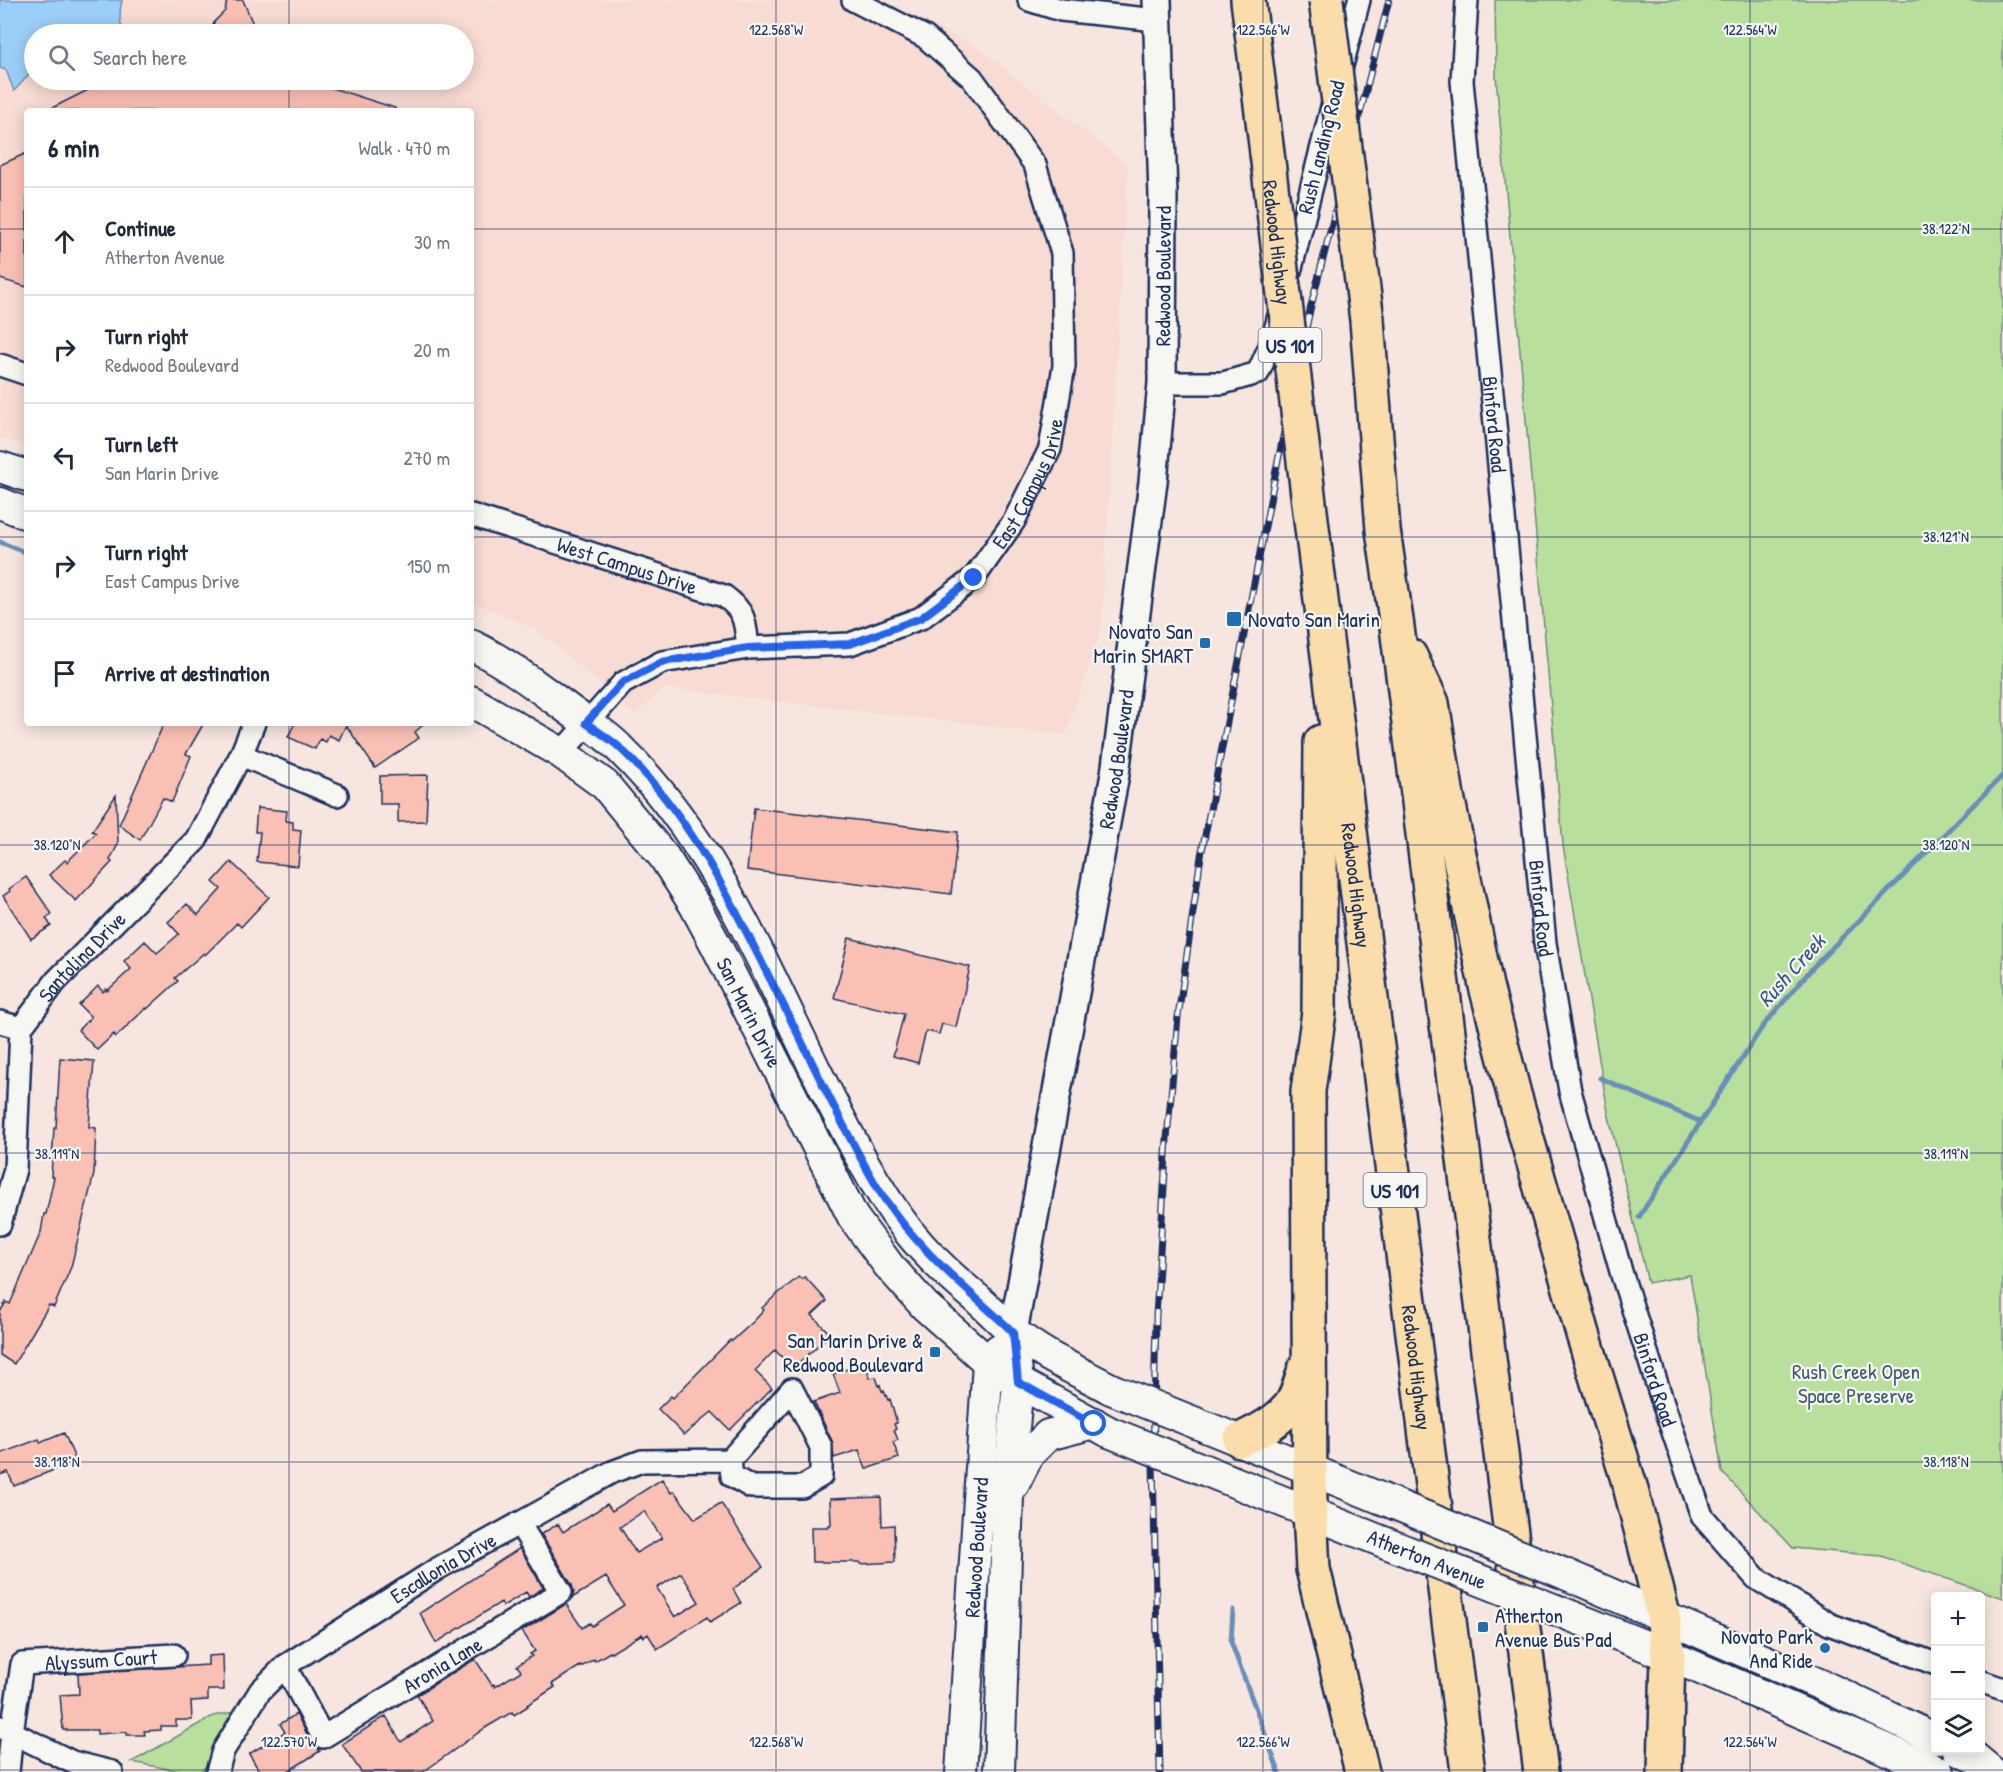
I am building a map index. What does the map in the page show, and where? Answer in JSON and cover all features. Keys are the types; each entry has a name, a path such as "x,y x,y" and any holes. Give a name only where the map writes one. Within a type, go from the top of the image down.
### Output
{"highway":[{"name":"Redwood Highway","path":"1248,0 1321,608 1468,1772"},
{"path":"1326,0 1367,321 1383,530 1541,1772"},
{"path":"1321,608 1320,1012 1308,1091 1310,1511 1313,1569 1362,1772"},
{"path":"1397,627 1431,703 1447,796 1489,997 1543,1197 1630,1486 1663,1616 1668,1655 1665,1772"},
{"path":"1240,1440 1263,1430 1290,1406 1298,1392 1308,1358"}],"main road":[{"path":"0,466 24,475"},
{"path":"0,503 24,513"},
{"name":"San Marin Drive","path":"474,646 492,655 542,689 618,746 645,775 683,823 742,922 854,1147 884,1198 911,1234 946,1272 1013,1332"},
{"name":"San Marin Drive","path":"474,703 561,753 605,785 664,857 694,904 853,1217 890,1266 925,1306 988,1362"},
{"name":"Redwood Boulevard","path":"961,1772 988,1362 1013,1332"},
{"name":"Redwood Boulevard","path":"999,1772 1008,1496 1018,1382 1013,1332"},
{"name":"Atherton Avenue","path":"1013,1332 1111,1389 1565,1574 1826,1687 1931,1737"},
{"name":"Atherton Avenue","path":"988,1362 1018,1382 1102,1428 1668,1655 1939,1772"},
{"path":"1008,1496 1029,1454 1048,1436 1102,1428"},
{"path":"1968,1754 1992,1772"}],"street":[{"name":"East Campus Drive","path":"561,753 622,683 662,662 748,648 850,644 921,618 974,578 1014,521 1050,449 1064,366 1062,253 1035,165 972,78 925,37 853,0"},
{"path":"1029,0 1061,10 1157,10"},
{"name":"Rush Landing Road","path":"1162,383 1223,383 1258,373 1272,341 1359,0"},
{"name":"Binford Road","path":"1467,0 1462,81 1545,943 1570,1091 1650,1367 1702,1516 1756,1578 1829,1624 1931,1662"},
{"name":"Redwood Boulevard","path":"1013,1332 1115,774 1142,574 1162,383 1163,197 1157,10"},
{"path":"0,365 24,373"},
{"name":"West Campus Drive","path":"474,516 724,596 737,606 745,619 748,648"},
{"name":"Santolina Drive","path":"21,1028 56,981 196,840 241,755 253,726"},
{"path":"241,755 337,795"},
{"path":"0,1022 21,1028 15,1168 0,1224"},
{"path":"792,1389 821,1447 821,1476 802,1487 751,1487 732,1476 730,1460 769,1416 792,1389"},
{"name":"Escallonia Drive","path":"217,1772 223,1751 260,1691 285,1666 437,1569 612,1472 642,1461 730,1460"},
{"name":"Aronia Lane","path":"285,1666 323,1737 561,1592 519,1523"},
{"name":"Alyssum Court","path":"6,1730 22,1664 174,1655"},
{"path":"1985,1683 2003,1689"},
{"path":"8,1772 6,1730 72,1762 112,1772"}],"shaded area":[{"path":"0,0 884,0 981,50 1128,165 1101,629 1066,735 664,688 635,715 539,631 474,602 474,108 24,108 24,444 0,438"}],"green space":[{"name":"Rush Creek Open Space Preserve","path":"1495,0 2003,0 2003,1598 1881,1556 1793,1548 1722,1472 1690,1275 1648,1283 1608,1112 1563,845 1496,76"},
{"path":"234,1712 206,1766 201,1771 184,1772 132,1762 213,1716"}],"water":[{"path":"0,0 122,0 122,24 24,24 24,80 14,91 6,70 0,68"}],"building":[{"path":"227,0 243,0 253,24 214,24 225,11"},
{"path":"88,90 338,90 395,108 52,108"},
{"path":"24,154 24,286 0,279 0,165"},
{"path":"163,726 202,726 186,754 191,756 172,802 163,798 140,840 119,825"},
{"path":"294,726 346,726 339,740 329,735 326,742 320,739 315,749 288,737"},
{"path":"347,726 422,726 415,732 419,738 375,768"},
{"path":"428,775 426,821 398,822 398,804 380,804 380,776"},
{"path":"116,795 118,844 110,860 112,862 76,901 49,875 65,860 67,862 96,833 92,831"},
{"path":"257,808 287,811 286,821 293,822 293,829 301,830 298,866 257,862 260,832 255,832"},
{"path":"754,808 958,832 951,894 747,870"},
{"path":"231,862 269,897 241,927 237,923 205,955 204,953 175,978 178,981 116,1037 114,1034 97,1050 78,1030 91,1017 79,1005 98,986 103,992 106,989 107,991 131,969 124,961 145,941 157,953 179,934 168,922 187,904 198,915 221,889 213,882"},
{"path":"26,877 52,914 46,918 51,926 31,939 3,896"},
{"path":"849,938 970,967 956,1027 942,1024 939,1034 926,1031 918,1063 893,1056 904,1014 834,998"},
{"path":"60,1058 94,1061 89,1127 96,1128 94,1174 71,1267 54,1307 49,1305 14,1364 0,1355 0,1312 6,1302 10,1304 41,1232 44,1214 46,1214 54,1177 51,1177"},
{"path":"799,1277 802,1279 805,1277 827,1301 812,1315 830,1334 793,1369 775,1350 755,1371 772,1388 730,1430 712,1412 684,1435 658,1409 671,1396 673,1398 730,1340 732,1341 754,1321 764,1310 762,1308"},
{"path":"865,1363 870,1378 876,1377 882,1391 884,1390 888,1400 890,1399 897,1423 894,1424 896,1429 894,1430 898,1440 893,1442 899,1458 866,1469 859,1450 834,1458 832,1441 814,1402 840,1393 833,1374"},
{"path":"64,1433 76,1461 14,1486 8,1472 0,1475 0,1454 39,1439 40,1443"},
{"path":"662,1479 671,1493 674,1491 695,1519 721,1503 763,1567 733,1589 741,1603 710,1622 707,1617 657,1649 648,1634 644,1637 642,1634 611,1653 580,1666 552,1684 555,1687 528,1706 514,1715 512,1712 485,1728 423,1772 361,1772 342,1744 386,1716 401,1742 433,1721 417,1695 475,1659 495,1687 521,1671 517,1666 532,1656 530,1654 535,1651 522,1631 566,1604 582,1628 590,1623 592,1626 624,1605 606,1577 572,1598 574,1592 572,1585 541,1534 558,1524 563,1532 607,1504 612,1511","holes":["644,1511 662,1538 636,1553 620,1527","681,1573 699,1602 675,1617 657,1588"]},
{"path":"881,1497 882,1526 894,1525 895,1562 860,1564 860,1562 812,1562 811,1527 831,1525 830,1499"},
{"path":"520,1548 543,1588 529,1597 526,1592 503,1606 501,1602 436,1643 420,1613"},
{"path":"223,1655 224,1690 208,1690 208,1700 191,1701 192,1720 176,1720 176,1726 161,1726 161,1730 144,1731 145,1735 127,1735 127,1732 97,1734 97,1730 63,1730 60,1695 79,1694 78,1673 208,1665 208,1656"},
{"path":"296,1714 312,1743 320,1751 287,1772 260,1772 249,1754 285,1732 280,1724"}],"waterway":[{"path":"0,542 24,552"},
{"name":"Rush Creek","path":"1639,1217 1763,1026 1814,966 2003,775"},
{"path":"1600,1078 1701,1122"},
{"name":"Rush Creek","path":"1233,1610 1231,1642 1279,1772"}],"railway":[{"path":"1160,1772 1153,1463 1156,1316 1167,1139 1178,1017 1201,856 1276,470 1310,310 1389,0"}],"place":[{"name":"Novato San Marin","path":"1234,619"},
{"name":"Novato San Marin SMART","path":"1205,643"},
{"name":"San Marin Drive & Redwood Boulevard","path":"935,1352"},
{"name":"Atherton Avenue Bus Pad","path":"1483,1627"},
{"name":"Novato Park And Ride","path":"1825,1648"}],"route":[{"path":"974,578 921,618 850,644 748,648 662,662 622,683 586,723 618,746 645,775 683,823 742,922 854,1147 884,1198 911,1234 946,1272 1013,1332 1018,1382 1094,1424"}]}
